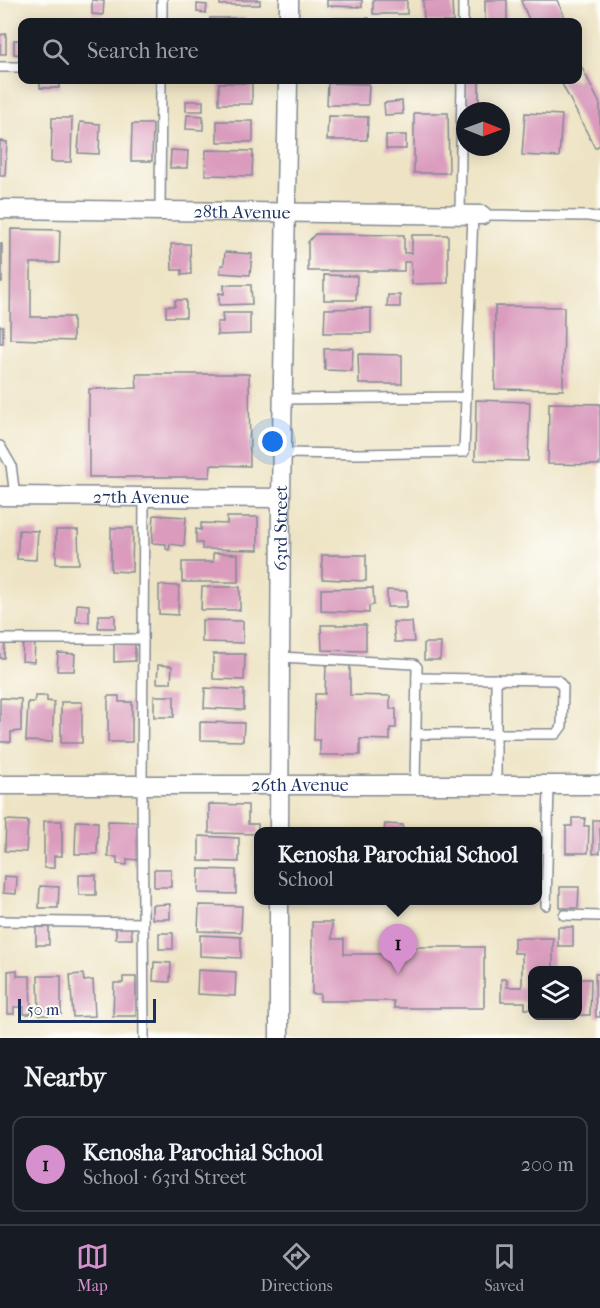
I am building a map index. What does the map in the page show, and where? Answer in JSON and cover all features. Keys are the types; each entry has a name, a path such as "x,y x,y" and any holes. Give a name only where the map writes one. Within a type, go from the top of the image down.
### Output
{"street":[{"path":"289,0 289,18"},
{"name":"63rd Street","path":"279,827 282,399 288,84"},
{"name":"28th Avenue","path":"0,209 472,214"},
{"name":"27th Avenue","path":"7,496 281,498"},
{"name":"26th Avenue","path":"0,785 600,785"},
{"path":"279,905 279,1038"}],"lane":[{"path":"162,0 162,18"},
{"path":"463,0 463,18"},
{"path":"0,67 18,67"},
{"path":"160,211 161,84"},
{"path":"282,453 464,452 472,214 462,84"},
{"path":"472,214 600,218"},
{"path":"282,399 466,397"},
{"path":"0,447 11,465 7,496"},
{"path":"144,497 142,784 144,1038"},
{"path":"0,639 143,639"},
{"path":"280,657 414,664 417,667 415,785"},
{"path":"416,734 556,734 562,726 563,687 557,680 417,678"},
{"path":"496,679 496,785"},
{"path":"546,905 549,785"},
{"path":"564,915 600,916"},
{"path":"0,921 143,923"}],"building":[{"path":"92,0 104,1 103,15 92,14"},
{"path":"220,0 260,0 260,5 220,5"},
{"path":"327,0 362,0 362,7 327,6"},
{"path":"373,0 407,0 407,14 373,14"},
{"path":"423,0 452,0 453,18 424,18"},
{"path":"485,0 507,0 507,18 485,18"},
{"path":"557,0 565,18 528,18 521,1"},
{"path":"197,4 207,5 206,13 197,12"},
{"path":"6,34 6,54 0,54 0,35"},
{"path":"14,40 18,40 18,54 14,54"},
{"path":"582,68 600,104 600,145 595,148 562,84 582,84"},
{"path":"40,84 59,84 59,88 40,88"},
{"path":"219,84 252,84 252,104 219,104"},
{"path":"328,84 369,84 368,105 327,105"},
{"path":"467,84 479,84 479,102 466,102"},
{"path":"186,101 203,101 203,111 186,111"},
{"path":"402,101 403,114 385,115 384,103"},
{"path":"414,113 448,113 449,173 414,173"},
{"path":"525,113 562,115 559,157 522,155"},
{"path":"187,115 203,116 203,130 186,129"},
{"path":"328,116 368,117 367,140 327,140"},
{"path":"52,118 72,118 71,162 51,162"},
{"path":"217,121 253,121 253,142 217,142"},
{"path":"80,122 100,124 99,154 78,153"},
{"path":"132,124 153,124 152,161 131,161"},
{"path":"386,135 406,135 406,149 386,149"},
{"path":"0,141 7,142 5,176 0,176"},
{"path":"171,150 188,151 187,168 170,168"},
{"path":"206,150 253,151 252,176 205,175"},
{"path":"11,229 60,230 59,263 31,263 31,317 73,317 73,341 10,339"},
{"path":"315,234 404,235 404,253 412,253 412,235 448,235 448,283 412,284 411,262 404,262 404,271 308,271 308,242"},
{"path":"0,244 2,244 2,282 0,282"},
{"path":"171,244 190,244 191,274 182,275 182,270 172,270"},
{"path":"225,252 252,254 250,275 220,273 221,265 224,265"},
{"path":"324,275 357,276 356,300 324,300"},
{"path":"224,285 251,285 252,304 219,305 219,293 224,294"},
{"path":"388,295 400,295 400,307 387,307"},
{"path":"175,300 186,300 186,317 166,317 166,306 175,306"},
{"path":"495,306 564,307 563,390 495,389"},
{"path":"371,308 371,333 324,333 325,309"},
{"path":"222,313 250,313 250,334 217,335 217,322 223,322"},
{"path":"0,326 3,326 3,343 0,343"},
{"path":"353,348 352,371 325,370 324,349"},
{"path":"358,354 402,355 402,384 359,384"},
{"path":"136,374 249,374 250,466 211,465 210,477 89,477 89,389 137,388"},
{"path":"476,400 530,402 528,461 475,460"},
{"path":"549,403 600,404 600,465 548,464"},
{"path":"154,515 186,517 184,546 170,544 169,550 166,549 166,544 152,543"},
{"path":"227,517 258,517 258,550 202,549 202,543 196,543 196,529 201,530 201,523 227,524"},
{"path":"111,528 133,528 132,572 111,571"},
{"path":"19,530 38,531 36,560 17,559"},
{"path":"56,530 78,530 79,564 56,564"},
{"path":"213,553 238,554 238,582 182,582 182,562 213,562"},
{"path":"322,555 366,555 366,581 322,579"},
{"path":"159,585 179,586 178,615 159,614"},
{"path":"202,587 240,587 240,610 201,610"},
{"path":"373,588 374,605 369,606 369,613 321,611 321,589"},
{"path":"387,590 407,591 407,607 387,607"},
{"path":"77,604 89,605 89,622 76,622"},
{"path":"99,615 115,615 115,628 98,628"},
{"path":"202,620 243,621 243,643 202,642"},
{"path":"393,622 412,622 414,642 395,642"},
{"path":"321,625 366,625 366,651 322,650"},
{"path":"23,641 35,642 34,662 22,661"},
{"path":"0,642 5,642 4,658 0,658"},
{"path":"424,643 441,643 440,660 424,660"},
{"path":"114,644 135,644 135,661 114,662"},
{"path":"58,653 75,654 74,671 57,671"},
{"path":"213,654 245,654 244,680 213,679"},
{"path":"158,665 172,666 171,683 157,683"},
{"path":"326,665 350,665 350,695 390,696 390,709 396,709 396,728 390,728 390,740 360,739 360,755 320,755 320,740 314,740 315,694 325,694"},
{"path":"205,688 244,690 244,710 204,708"},
{"path":"35,696 47,696 47,701 54,702 52,742 26,741 28,702 35,702"},
{"path":"108,696 119,696 119,702 132,702 132,742 108,742"},
{"path":"154,696 174,696 174,717 154,717"},
{"path":"0,698 21,699 21,731 11,732 11,742 0,742"},
{"path":"61,702 82,702 82,743 61,743"},
{"path":"200,722 244,723 243,741 200,740"},
{"path":"209,804 248,805 248,824 258,824 258,827 254,827 254,834 209,833"},
{"path":"572,818 585,818 584,826 589,826 588,853 566,853 566,826 572,826"},
{"path":"6,820 28,821 26,852 5,851"},
{"path":"593,820 600,820 600,853 593,854"},
{"path":"44,821 62,821 62,856 54,856 54,868 44,868"},
{"path":"76,821 98,822 97,854 75,854"},
{"path":"108,821 139,822 138,860 127,859 127,865 117,864 117,857 108,857"},
{"path":"385,824 403,825 403,827 385,827"},
{"path":"199,836 239,838 239,862 199,861"},
{"path":"171,869 171,887 154,887 154,870"},
{"path":"199,869 236,870 236,894 198,893"},
{"path":"79,875 96,875 96,895 79,895"},
{"path":"4,876 17,877 16,894 3,893"},
{"path":"40,886 59,887 58,908 39,908"},
{"path":"560,887 579,887 578,908 560,908"},
{"path":"170,904 170,919 152,919 152,905"},
{"path":"199,905 242,906 241,932 198,931"},
{"path":"312,922 332,922 332,939 344,939 344,954 394,954 394,947 484,947 484,1008 394,1008 394,1001 320,1001 320,994 312,994"},
{"path":"116,926 131,926 132,939 116,939"},
{"path":"36,927 49,927 49,945 36,945"},
{"path":"558,927 573,927 573,946 558,946"},
{"path":"159,933 173,933 173,949 159,949"},
{"path":"200,935 241,937 241,958 200,956"},
{"path":"514,938 553,938 553,966 528,966 528,1009 525,1009 525,1002 501,1002 501,979 507,979 507,987 522,987 522,953 514,953"},
{"path":"154,962 171,963 170,982 153,981"},
{"path":"17,970 17,976 30,976 31,1014 24,1014 24,1007 14,1007 14,1014 8,1014 8,971"},
{"path":"198,970 236,972 235,996 197,994"},
{"path":"83,974 84,981 93,980 95,1016 73,1017 70,975"},
{"path":"595,974 600,974 600,1017 596,1017"},
{"path":"38,976 61,976 61,1015 39,1015"},
{"path":"123,977 136,977 136,1016 113,1016 114,983 123,983"},
{"path":"582,979 591,979 590,1015 582,1015"}],"place":[{"name":"Kenosha Parochial School","path":"398,974"}]}
